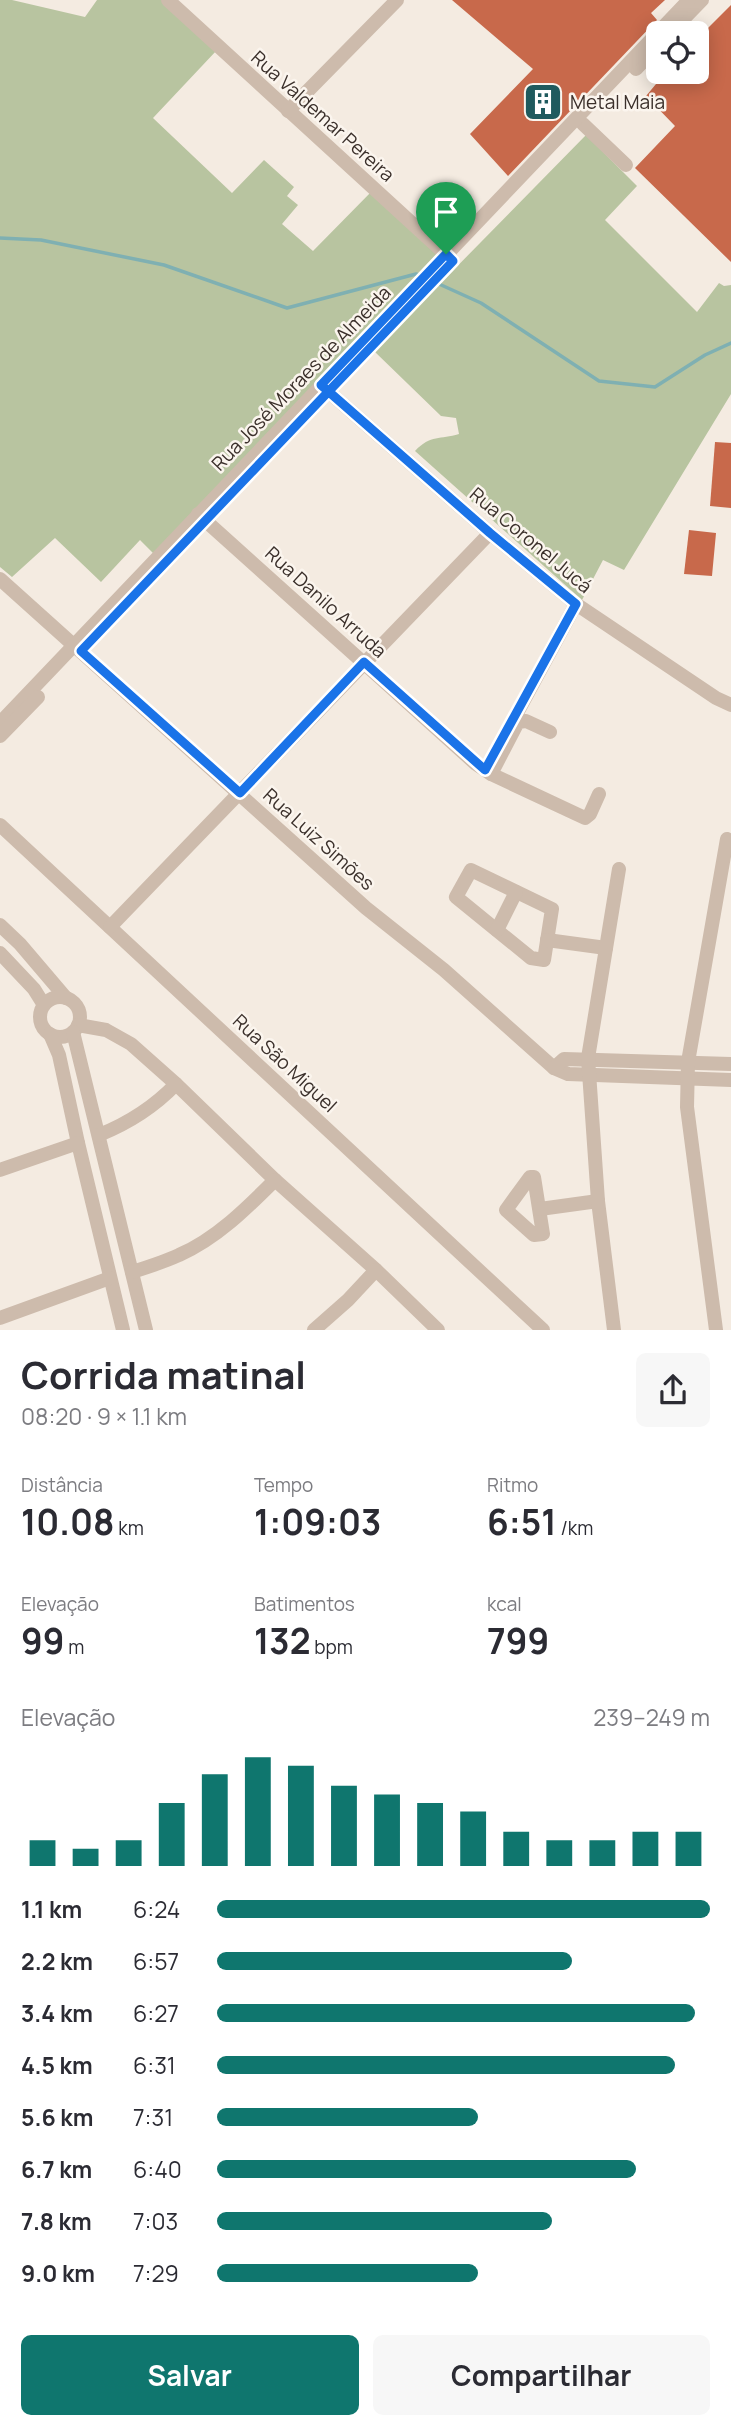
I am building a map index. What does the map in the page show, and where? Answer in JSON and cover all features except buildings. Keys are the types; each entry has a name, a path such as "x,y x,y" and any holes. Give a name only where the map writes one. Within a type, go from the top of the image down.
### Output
{"street":[{"name":"Rua Valdemar Pereira","path":"167,0 449,258"},
{"path":"288,111 397,0"},
{"name":"Rua José Moraes de Almeida","path":"673,21 689,0"},
{"path":"682,21 702,0"},
{"name":"Rua José Moraes de Almeida","path":"0,736 78,648 646,53"},
{"path":"586,116 626,165"},
{"name":"Rua Coronel Jucá","path":"325,388 490,533 576,604 716,698 731,705"},
{"name":"Rua Danilo Arruda","path":"202,518 488,772 585,818 590,814 599,794"},
{"path":"110,927 490,533"},
{"name":"Rua Luiz Simões","path":"0,579 366,908 444,970 554,1068"},
{"path":"488,772 576,604"},
{"name":"Rua José Moraes de Almeida","path":"0,723 78,648"},
{"path":"488,772 518,722 526,721 550,733"},
{"name":"Rua São Miguel","path":"0,825 543,1330"},
{"path":"716,1330 687,1107 688,1062 727,839"},
{"path":"614,1330 598,1201 588,1059 619,869"},
{"path":"471,870 516,892 552,909 544,960 531,958 456,897 471,870"},
{"path":"497,930 516,892"},
{"path":"2,930 20,944 78,1009 75,1028 146,1330"},
{"path":"547,940 606,948"},
{"path":"0,953 34,989 44,1005"},
{"path":"66,998 50,999 44,1005 41,1021 59,1055 123,1330"},
{"path":"50,1034 58,1036 75,1028 106,1030 122,1038 176,1084 275,1180 376,1270 438,1330"},
{"path":"731,1064 564,1059 554,1068 568,1074 731,1080"},
{"path":"99,1135 118,1128 155,1104 176,1084"},
{"path":"0,1170 78,1143"},
{"path":"132,1272 180,1255 206,1240 246,1209 275,1180"},
{"path":"540,1209 598,1201"},
{"path":"314,1330 376,1270"},
{"path":"0,1318 110,1278"}],"green space":[{"path":"0,0 12,0 85,17 97,0 162,0 217,50 153,118 232,193 264,160 294,187 287,196 298,205 282,224 313,251 372,191 443,254 154,554 140,540 101,582 55,538 12,577 0,567"},
{"path":"586,135 637,186 605,220 697,312 719,283 724,286 731,285 731,394 624,570 603,560 582,600 415,451 431,440 459,434 456,418 441,416 374,351"}],"waterway":[{"path":"0,238 41,240 164,265 287,308 419,275"},
{"path":"439,284 481,303 599,381 655,387 705,355 731,343"}],"place":[{"name":"Metal Maia","path":"543,102"}],"route":[{"path":"446,254 321,385 328,391 490,533 576,604 485,770 364,662 240,793 81,651 328,391 453,261 446,254"}]}
